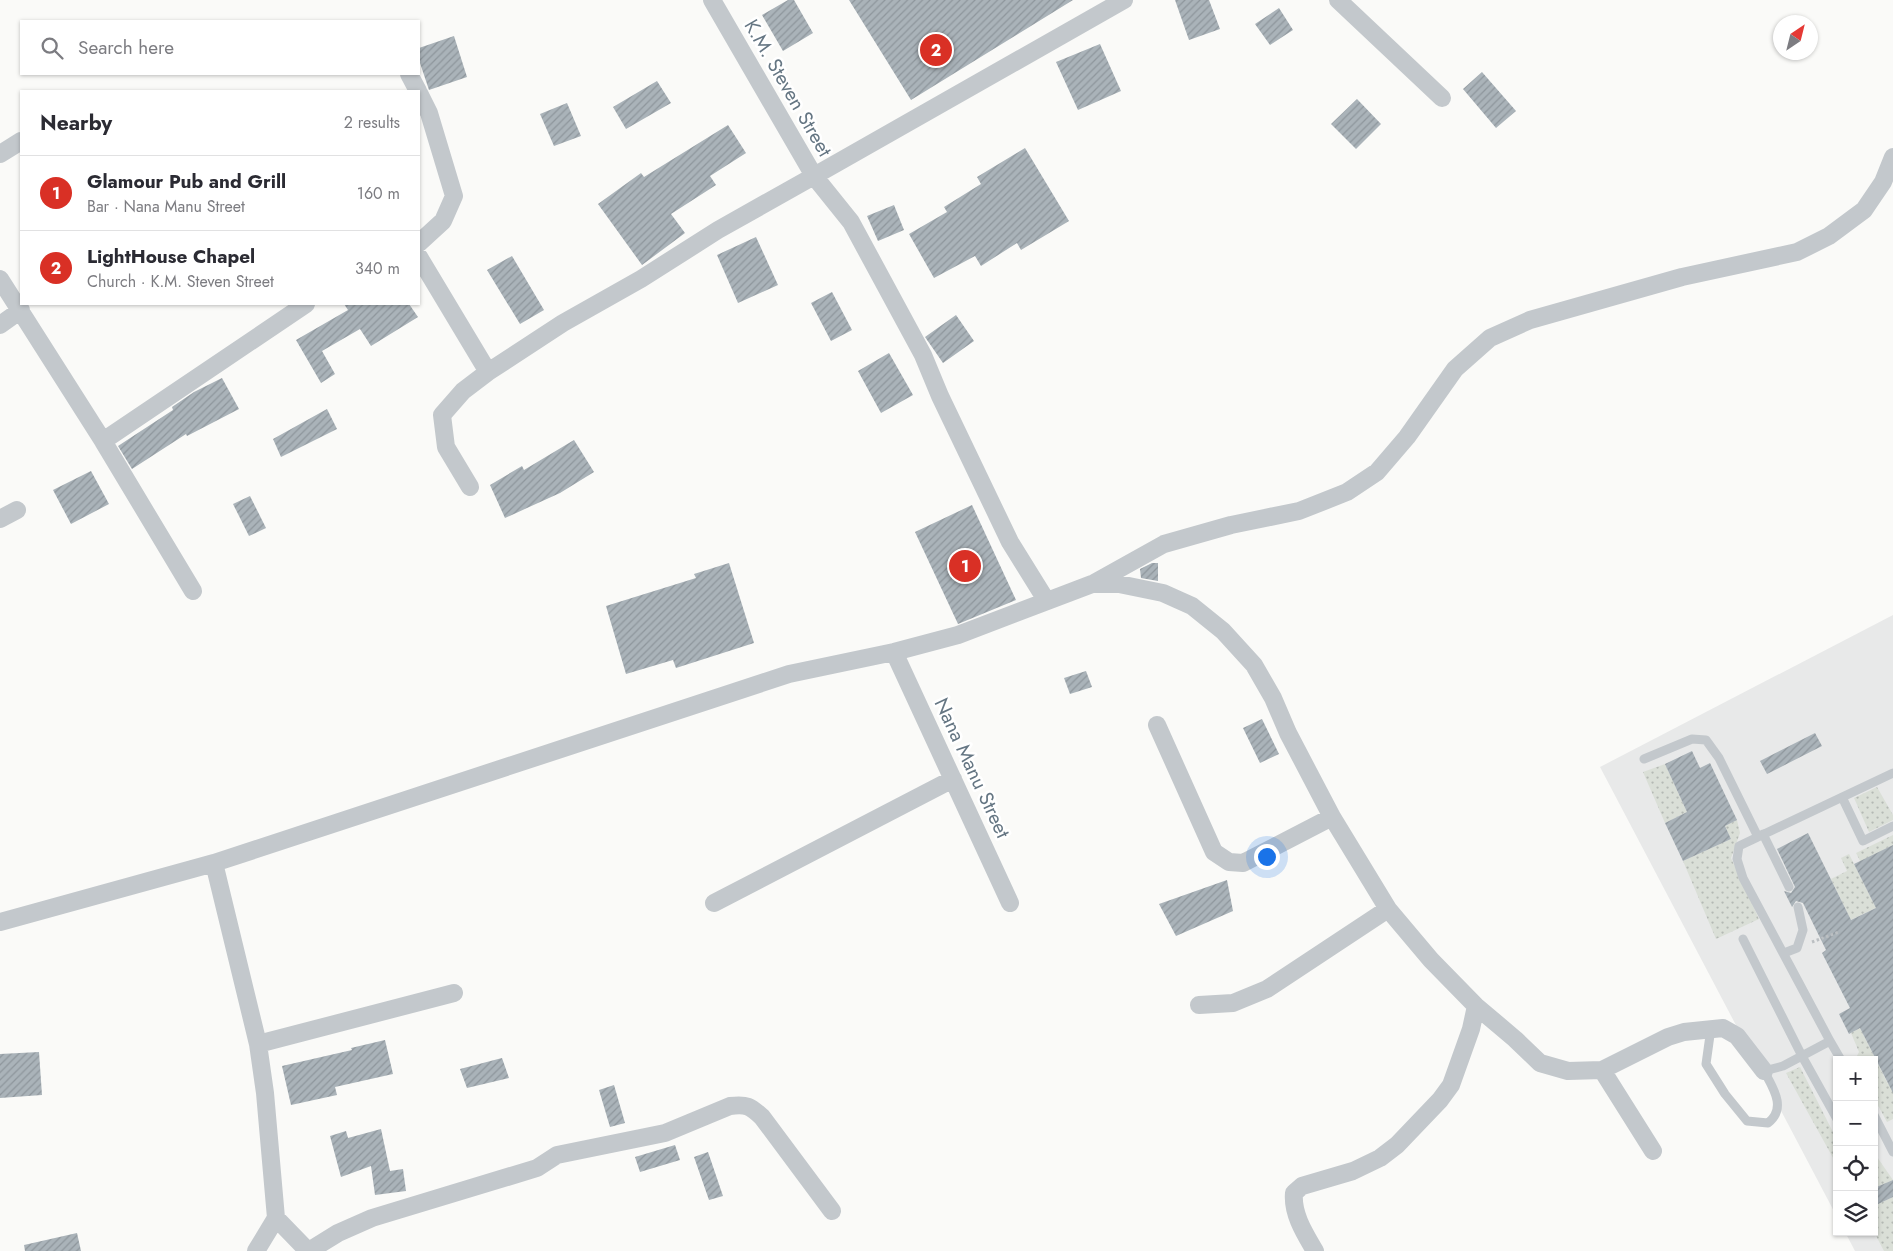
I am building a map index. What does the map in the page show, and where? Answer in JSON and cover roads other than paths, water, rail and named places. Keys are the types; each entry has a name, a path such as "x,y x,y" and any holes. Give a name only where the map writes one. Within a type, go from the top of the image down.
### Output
{"street":[{"name":"K.M. Steven Street","path":"712,0 814,176 1124,0"},
{"path":"1338,0 1442,98"},
{"path":"410,75 417,90"},
{"path":"420,96 429,113 454,196 443,221 420,242"},
{"path":"0,154 20,141"},
{"path":"0,922 214,863 789,674 894,652 958,635 1092,584 1164,544 1231,525 1299,511 1347,492 1377,472 1407,437 1456,369 1490,338 1530,320 1682,277 1797,252 1829,236 1864,210 1883,182 1893,157"},
{"path":"470,487 446,447 442,415 463,392 488,372 562,322 641,279 718,230 814,176 851,222 923,355 940,396 1010,542 1046,600"},
{"path":"420,259 488,372"},
{"path":"0,279 103,441 193,591"},
{"path":"103,441 305,305"},
{"path":"0,325 21,310"},
{"path":"0,519 17,510"},
{"path":"1092,584 1119,584 1163,593 1192,606 1223,631 1254,665 1273,698 1288,733 1332,818 1388,909 1431,960 1476,1006 1540,1063 1568,1072 1602,1070 1668,1037 1684,1032 1723,1028 1737,1036 1764,1071"},
{"name":"Nana Manu Street","path":"894,652 1010,903"},
{"path":"1157,725 1214,852 1230,862 1243,863 1332,818"},
{"path":"714,904 953,779"},
{"path":"214,863 258,1044 265,1093 276,1218 256,1251"},
{"path":"1199,1005 1233,1003 1267,989 1388,909"},
{"path":"258,1044 454,993"},
{"path":"1315,1251 1302,1227 1293,1202 1294,1193 1302,1186 1354,1171 1380,1158 1412,1130 1452,1085 1471,1029 1476,1006"},
{"path":"1602,1070 1653,1151"},
{"path":"276,1218 308,1251 338,1233 372,1218 537,1168 557,1155 665,1133 735,1105 747,1105 762,1117 832,1211"}],"lane":[{"path":"1644,759 1692,739 1706,740 1719,758 1789,887"},
{"path":"1839,1056 1743,878 1737,859 1739,846 1893,772"},
{"path":"1842,797 1863,841 1893,826"},
{"path":"1784,953 1797,948 1803,930 1798,907"},
{"path":"1743,939 1802,1056 1833,1112"},
{"path":"1710,1028 1706,1064 1725,1094 1746,1121 1768,1123 1778,1111 1777,1096 1764,1071 1783,1066 1830,1041"},
{"path":"1878,1123 1893,1152"}],"place":[{"name":"LightHouse Chapel","path":"936,50"},
{"name":"Glamour Pub and Grill","path":"965,566"}]}
